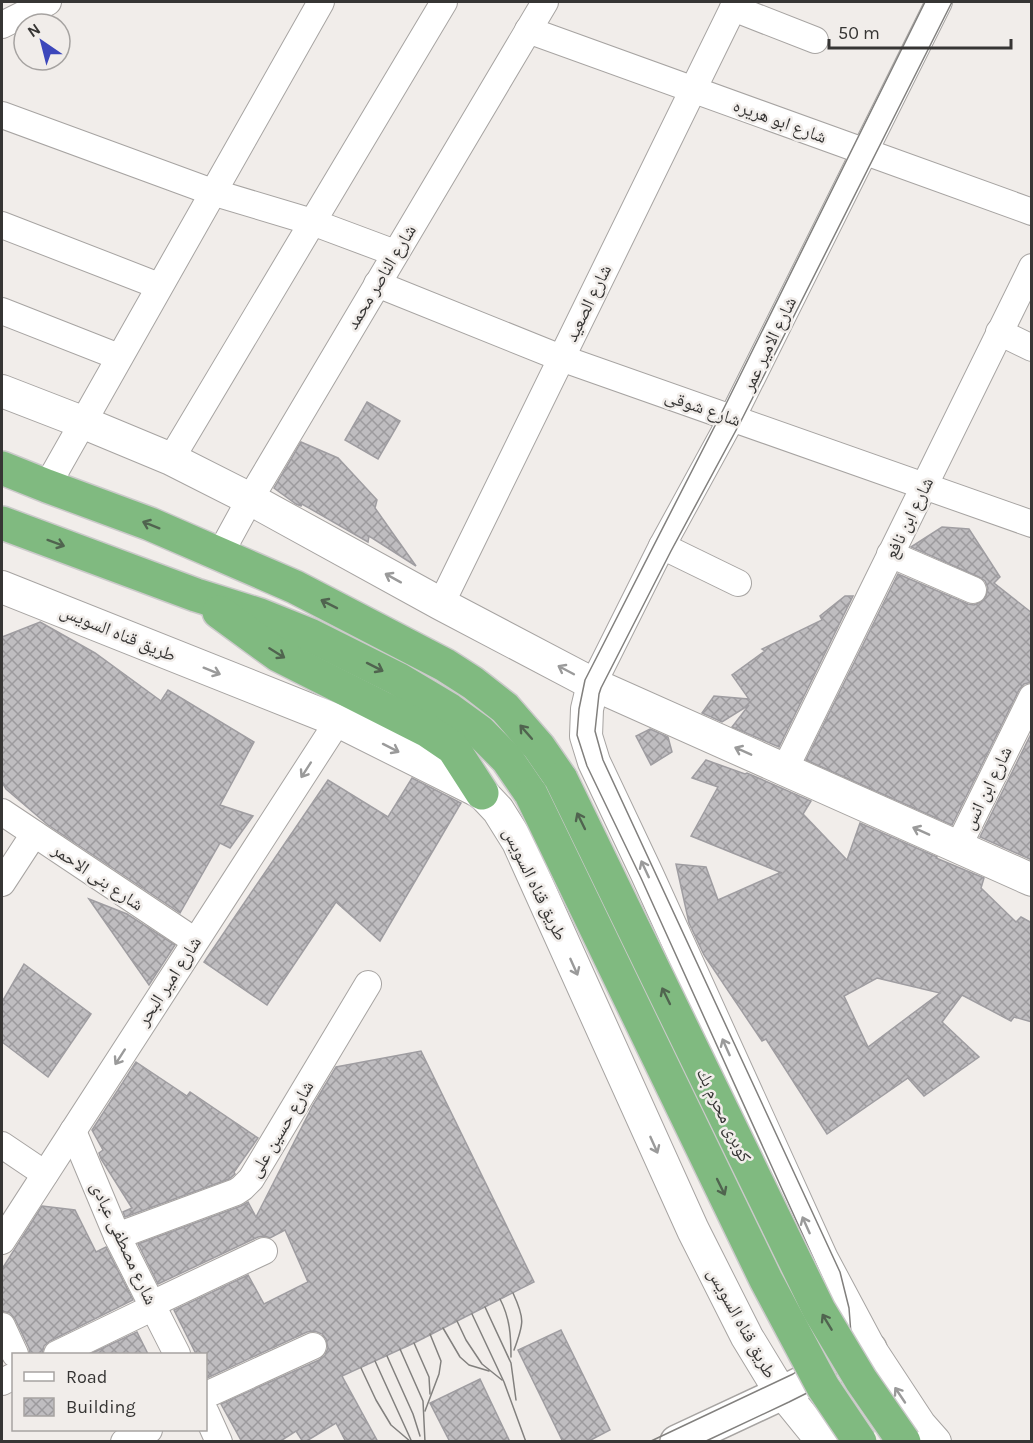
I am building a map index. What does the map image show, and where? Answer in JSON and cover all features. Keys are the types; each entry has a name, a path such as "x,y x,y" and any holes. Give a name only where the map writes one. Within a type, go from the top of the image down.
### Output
{"highway":[{"path":"2,468 150,524 220,554"},
{"path":"2,523 196,595 278,655 428,731 453,748 482,793"},
{"name":"كوبرى محرم بك","path":"220,554 295,587 445,665 505,708 540,747 561,779 819,1310 861,1380 904,1442"},
{"name":"كوبرى محرم بك","path":"196,595 260,615 310,635 398,679 450,710 479,731 507,759 531,794 766,1280 823,1387 860,1442"}],"main road":[{"path":"677,1442 870,1349"}],"street":[{"path":"4,19 48,2"},
{"path":"47,486 321,2"},
{"path":"171,459 444,2"},
{"name":"شارع الناصر محمد","path":"220,554 250,499 545,2"},
{"name":"شارع الامير عمر","path":"593,684 662,546 732,418 939,2"},
{"path":"734,5 815,40"},
{"name":"شارع الصعيد","path":"441,604 734,5"},
{"name":"شارع ابو هريره","path":"528,30 1032,212"},
{"path":"2,115 212,192 312,222 395,253"},
{"path":"2,225 159,286"},
{"name":"شارع ابن نافع","path":"785,769 1032,267"},
{"name":"شارع شوقى","path":"377,284 561,358 1032,524"},
{"path":"2,311 119,357"},
{"path":"999,332 1032,348"},
{"path":"2,391 171,459 250,499 593,684 1032,880"},
{"path":"662,546 738,583"},
{"path":"890,555 973,590"},
{"name":"طريق قناه السويس","path":"2,587 338,721 482,793 498,810 518,842 693,1230 747,1337 782,1393 823,1442"},
{"path":"593,684 587,709 586,736 594,762 822,1259 870,1349 920,1425 935,1442"},
{"name":"شارع ابن انس","path":"958,847 1032,697"},
{"name":"شارع امير البحر","path":"2,1241 338,721"},
{"name":"شارع بنى الاحمر","path":"2,812 195,941"},
{"path":"2,883 34,834"},
{"name":"شارع حسين على","path":"117,1236 236,1192 247,1184 368,984"},
{"name":"شارع مصطفى عبادى","path":"73,1131 117,1236 176,1353"},
{"path":"2,1145 45,1174"},
{"path":"59,1353 264,1251"},
{"path":"2,1326 15,1353"},
{"path":"207,1395 313,1346"},
{"path":"207,1415 219,1442"},
{"path":"124,1442 147,1431"}],"building":[{"path":"367,402 400,421 378,459 345,440"},
{"path":"301,442 338,458 377,500 375,508 416,566 369,536 368,542 302,504 301,506 296,504 274,488"},
{"path":"942,527 969,529 1000,577 994,583 1032,613 1032,682 1024,684 1019,690 952,825 806,760 898,574 968,604 974,605 981,602 986,596 988,588 985,581 979,577 911,547"},
{"path":"845,596 853,596 779,747 732,727 749,705 722,722 702,713 714,696 749,699 732,675 765,651 762,649 822,620 820,616"},
{"path":"40,622 95,653 161,701 168,690 254,742 220,805 253,816 230,848 220,843 180,913 48,825 6,789 2,782 2,637"},
{"path":"650,729 668,737 672,752 651,765 636,736"},
{"path":"1032,732 1032,860 980,837"},
{"path":"706,760 747,773 811,801 803,814 847,860 860,823 984,878 981,888 1016,922 1021,917 1032,923 1032,1022 1014,1017 1011,1021 962,995 942,1022 979,1057 924,1096 908,1078 827,1134 766,1039 762,1041 704,955 689,923 676,864 706,867 718,900 782,873 691,836 718,787 692,778","holes":["877,978 940,993 868,1047 844,996"]},
{"path":"412,778 461,803 380,941 336,902 267,1005 204,962 328,780 388,817"},
{"path":"89,899 127,914 175,945 149,985"},
{"path":"24,964 91,1014 48,1077 2,1042 2,1002"},
{"path":"421,1051 534,1282 414,1343 342,1376 378,1442 346,1442 336,1423 305,1442 296,1431 279,1442 242,1442 221,1404 319,1360 328,1348 326,1339 315,1331 307,1332 207,1378 207,1353 196,1353 174,1310 248,1275 264,1304 308,1282 285,1230 270,1238 258,1237 158,1284 138,1244 248,1202 256,1217 313,1105 336,1067"},
{"path":"136,1062 187,1096 190,1092 258,1138 234,1172 235,1174 229,1179 125,1217 123,1212 132,1208 101,1159 99,1153 103,1150 92,1130"},
{"path":"42,1206 75,1210 96,1252 106,1247 133,1300 50,1341 44,1346 42,1353 30,1353 15,1319 10,1313 2,1311 2,1269"},
{"path":"561,1330 610,1430 587,1442 563,1442 518,1350"},
{"path":"137,1332 148,1353 92,1353"},
{"path":"480,1379 510,1442 450,1442 430,1403"}],"tram line":[{"path":"649,1442 793,1374 819,1356 831,1324 830,1295 641,878 587,766 577,735 579,709 585,680 721,414 925,2"},
{"path":"704,1442 831,1381 845,1361 851,1334 849,1308 840,1272 603,760 595,731 599,694 671,551 741,421 952,2"},
{"path":"513,1293 522,1321 514,1350"},
{"path":"500,1299 509,1327 511,1357"},
{"path":"485,1307 511,1363 516,1400"},
{"path":"472,1314 504,1382 526,1442"},
{"path":"457,1321 482,1364 502,1380"},
{"path":"443,1328 460,1357 469,1365 489,1371"},
{"path":"425,1411 439,1374 441,1361 430,1334"},
{"path":"414,1343 429,1377 430,1394"},
{"path":"400,1349 423,1401 425,1442"},
{"path":"387,1356 413,1414 420,1436"},
{"path":"375,1361 411,1440"},
{"path":"361,1368 391,1425 411,1442"}]}
